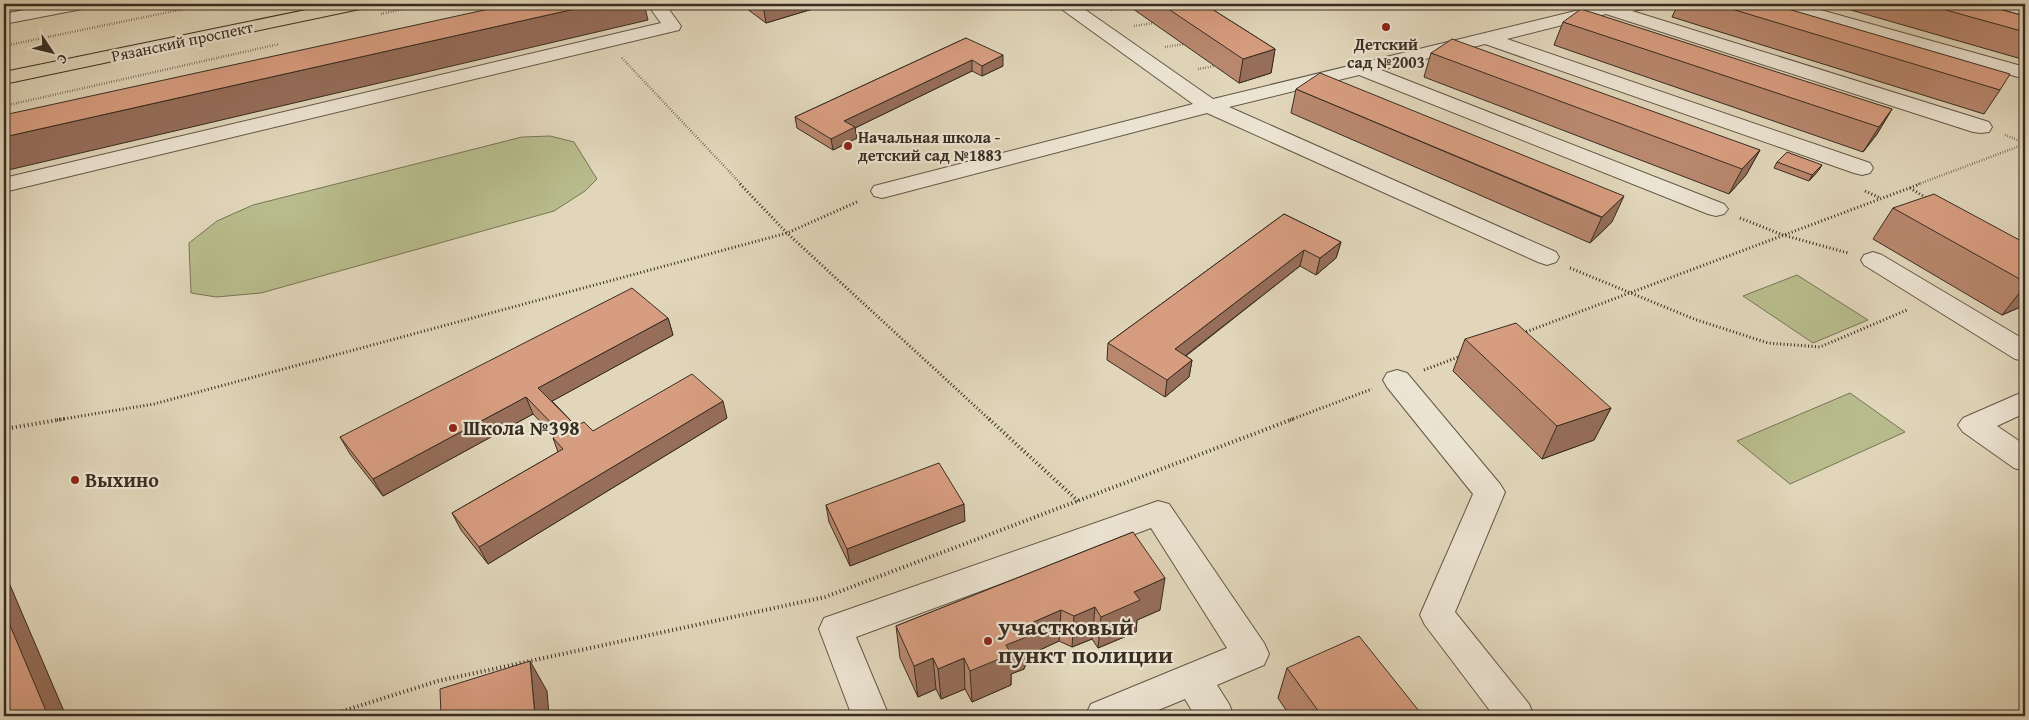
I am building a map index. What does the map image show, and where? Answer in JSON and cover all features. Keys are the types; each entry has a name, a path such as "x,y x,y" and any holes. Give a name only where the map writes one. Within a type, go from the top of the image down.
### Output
{"main road":[{"name":"Рязанский проспект","path":"42,52 278,4"},
{"name":"Рязанский проспект","path":"4,78 360,4"}],"street":[{"path":"4,19 38,8 82,4"},
{"path":"4,185 672,26 656,4"},
{"path":"1066,4 1209,106 1547,257"},
{"path":"882,191 1209,106 1486,38 1605,9 1645,4"},
{"path":"1780,4 2025,74"},
{"path":"1990,4 2025,13"},
{"path":"1605,9 1981,127"},
{"path":"1486,38 1862,168"},
{"path":"1361,69 1716,209"},
{"path":"1873,260 2025,352"},
{"path":"1397,380 1488,492 1437,615 1516,716"},
{"path":"2025,401 1973,425 2025,460"},
{"path":"870,716 836,629 1158,513 1251,654 1104,716"},
{"path":"1192,679 1216,716"}],"path":[{"path":"4,46 208,4"},
{"path":"606,42 787,233 1078,501"},
{"path":"1517,335 2025,144"},
{"path":"1910,187 1934,203"},
{"path":"4,429 154,404 787,233 882,191"},
{"path":"1716,209 1783,235 1873,260"},
{"path":"1547,257 1627,293 1694,319 1768,343 1820,347 1935,298"},
{"path":"327,716 438,681 826,597 1462,356"}],"green space":[{"path":"550,136 574,142 597,179 585,191 554,211 261,293 216,297 191,293 189,243 217,221 253,205 522,137"},
{"path":"1797,275 1868,320 1813,343 1743,296"},
{"path":"1850,393 1905,432 1790,484 1737,441"}],"building":[{"path":"512,4 597,4 4,137 4,115"},
{"path":"1161,4 1204,4 1275,49 1243,59"},
{"path":"1715,4 1771,4 2010,74 2000,90"},
{"path":"1924,4 1980,4 2025,16 2025,32"},
{"path":"1581,9 1892,109 1879,127 1563,22"},
{"path":"966,38 1003,55 982,66 972,60 844,121 855,127 831,139 795,117"},
{"path":"1452,39 1760,150 1742,169 1431,53"},
{"path":"1320,73 1624,196 1602,217 1296,89"},
{"path":"1787,152 1822,165 1812,175 1777,162"},
{"path":"1934,194 2025,243 2025,282 1893,208"},
{"path":"1284,214 1341,242 1320,258 1304,250 1175,349 1192,360 1167,380 1108,343"},
{"path":"632,288 668,318 538,388 576,426 584,422 593,431 692,374 723,401 479,547 452,513 563,449 553,438 561,433 526,397 373,479 340,437"},
{"path":"1516,323 1611,408 1557,426 1465,339"},
{"path":"939,463 964,504 847,549 826,505"},
{"path":"1133,532 1165,578 1134,592 1140,600 1101,617 1095,607 1074,616 1061,610 1029,624 1024,638 1006,645 1011,654 970,671 964,658 938,669 933,658 914,666 896,626"},
{"path":"4,611 46,711 36,716 4,716"},
{"path":"1359,636 1423,716 1322,716 1287,668"},
{"path":"530,661 535,716 441,716 440,689"}],"place":[{"name":"Детский сад №2003","path":"1386,27"},
{"name":"Начальная школа - детский сад №1883","path":"848,146"},
{"name":"Школа №398","path":"453,428"},
{"name":"Выхино","path":"75,480"},
{"name":"участковый пункт полиции","path":"988,641"}]}
